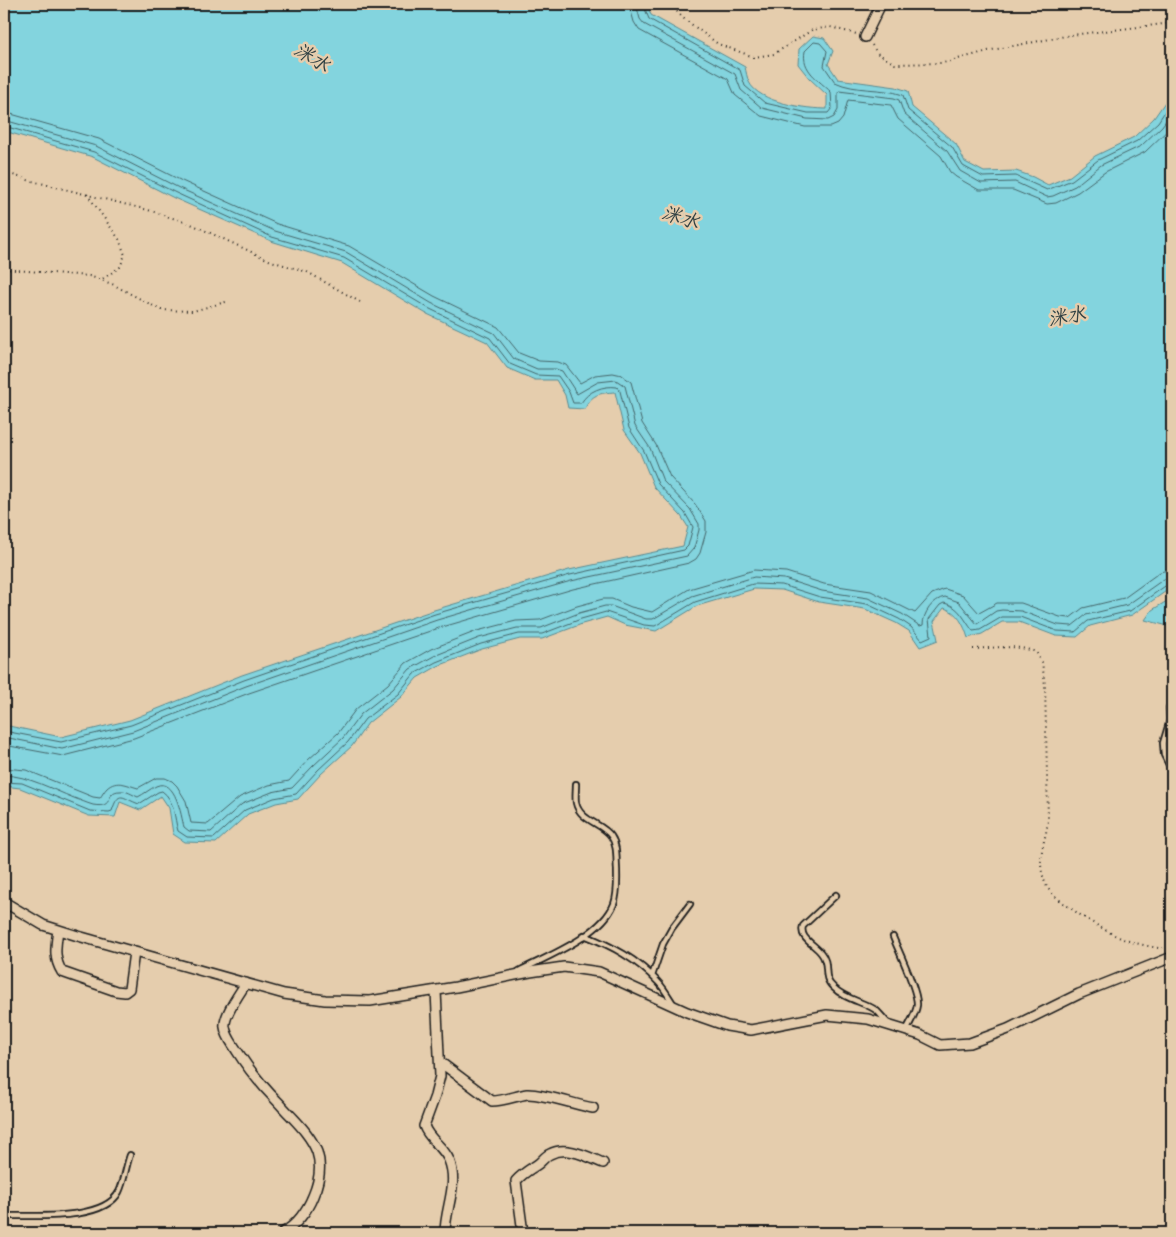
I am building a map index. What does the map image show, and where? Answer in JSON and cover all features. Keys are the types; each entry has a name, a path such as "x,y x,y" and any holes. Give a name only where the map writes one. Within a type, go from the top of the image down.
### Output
{"street":[{"path":"865,37 881,4"},
{"path":"4,902 43,925 58,930 284,994 334,1000 370,1001 436,991 564,967 599,972 675,1006 727,1026 751,1030 827,1015 868,1019 920,1035 940,1045 970,1043 1008,1029 1079,994 1172,957"},
{"path":"58,930 55,955 62,972 116,991 125,992 129,988 134,952"},
{"path":"246,983 226,1017 224,1025 241,1058 311,1140 317,1153 320,1168 318,1186 310,1205 297,1221 282,1233"},
{"path":"436,991 440,1076 424,1126 427,1133 449,1161 454,1178 445,1233"},
{"path":"440,1062 492,1101 502,1101 526,1094 538,1094 593,1108"},
{"path":"523,1233 516,1181 525,1171 551,1153 566,1151 603,1163"}],"lane":[{"path":"1169,708 1170,720 1163,743 1164,756 1172,771"},
{"path":"511,976 599,925 614,906 617,894 616,849 613,838 606,830 581,814 576,803 576,784"},
{"path":"836,895 803,926 803,936 824,957 827,964 827,981 834,989 852,1000 876,1010 890,1025"},
{"path":"652,976 663,944 690,904"},
{"path":"584,935 610,945 625,954 659,982 675,1006"},
{"path":"894,937 917,1003 915,1012 906,1030"},
{"path":"4,1216 64,1216 90,1211 108,1202 118,1193 130,1155"}],"path":[{"path":"670,4 682,18 718,44 754,58 774,54 812,30 830,27 865,37 877,53 895,64 943,63 992,50 1070,34 1172,23"},
{"path":"4,172 28,180 148,210 191,224 271,261 306,272 360,302"},
{"path":"86,194 119,239 125,255 120,267 101,280"},
{"path":"4,269 89,276 112,284 161,310 194,311 229,301"},
{"path":"973,650 1006,647 1024,648 1036,652 1042,662 1045,685 1048,819 1040,857 1046,886 1056,898 1122,938 1147,946 1172,950"}],"water":[{"name":"洣水","path":"4,4 647,4 651,15 745,67 749,82 754,89 773,100 796,106 827,109 827,95 809,78 798,64 799,49 813,36 824,38 833,51 828,64 838,79 896,87 908,91 912,107 956,144 965,162 984,172 1016,171 1048,185 1070,176 1095,156 1134,137 1154,118 1172,92 1172,587 1132,615 1090,626 1077,637 1056,636 1019,622 1002,622 982,634 968,638 965,628 957,616 944,608 934,621 938,640 920,647 909,631 865,609 819,602 782,590 754,589 697,606 656,631 625,625 607,617 542,639 520,639 482,649 438,666 417,678 401,697 368,723 352,746 321,774 298,799 276,803 248,814 216,843 185,842 173,834 169,808 161,796 140,810 120,802 115,817 89,816 20,788 4,786 4,725 61,737 130,720 242,675 434,610 569,570 683,546 688,527 681,516 654,487 640,453 624,430 615,392 593,397 585,409 568,408 565,395 556,380 535,380 507,368 487,342 425,313 342,263 271,241 174,198 93,157 4,131"},
{"path":"1172,598 1172,627 1145,620 1152,610"}]}
